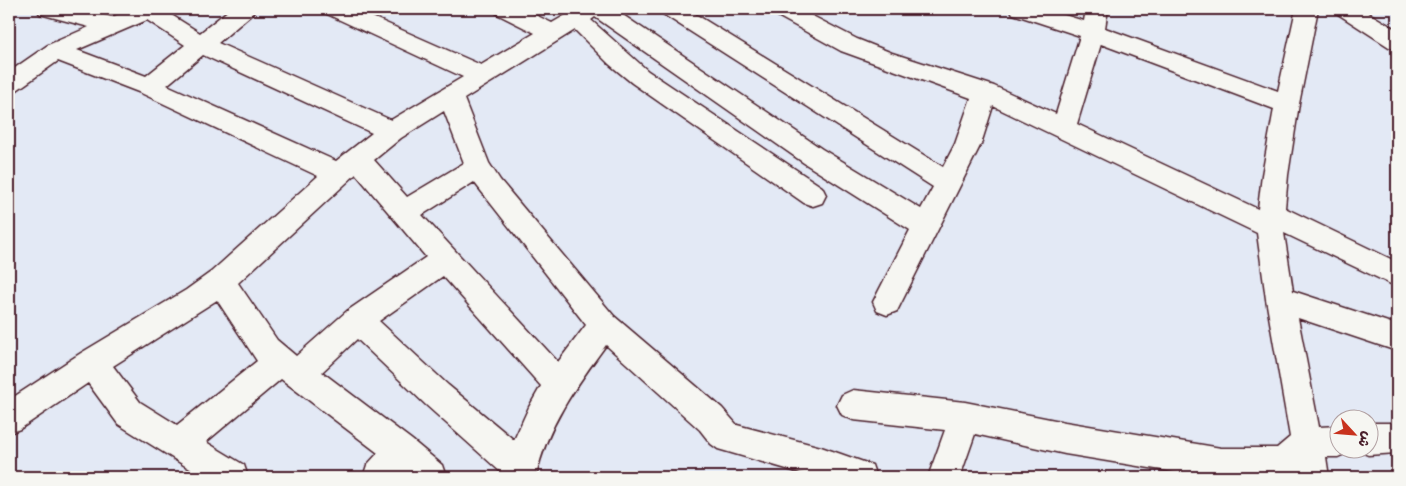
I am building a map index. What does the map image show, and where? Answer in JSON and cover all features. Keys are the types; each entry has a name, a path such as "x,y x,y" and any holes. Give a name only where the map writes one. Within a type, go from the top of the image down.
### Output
{"street":[{"path":"48,9 114,25"},
{"path":"149,87 244,9"},
{"path":"335,9 481,75"},
{"path":"505,9 551,32"},
{"path":"671,9 948,183"},
{"path":"782,9 849,44 884,59 985,92 1397,276"},
{"path":"1020,9 1093,32 1287,104"},
{"path":"1064,127 1093,32 1096,9"},
{"path":"1307,9 1287,104 1275,175 1271,221 1280,299 1313,477"},
{"path":"1346,9 1397,41"},
{"path":"9,84 56,51 149,10 200,44 392,131"},
{"path":"9,418 92,363 196,299 221,281 347,166 392,131 551,32 589,12"},
{"path":"589,12 616,58 640,77 813,195"},
{"path":"589,12 813,156 925,225"},
{"path":"56,51 347,166 405,212 445,259 559,384"},
{"path":"887,302 968,144 985,92"},
{"path":"450,94 478,167 491,187 604,325 711,419 722,433 729,438 821,463 860,477"},
{"path":"405,212 478,167"},
{"path":"179,444 445,259"},
{"path":"221,281 266,350 401,451 430,477"},
{"path":"1280,299 1397,338"},
{"path":"357,320 520,472 532,437 559,384 604,325"},
{"path":"92,363 129,413 232,477"},
{"path":"853,405 965,418 1065,438 1220,464 1275,465 1288,460 1306,443 1328,442"},
{"path":"944,477 965,418"},
{"path":"1378,439 1397,438"},
{"path":"379,477 401,451"}]}
